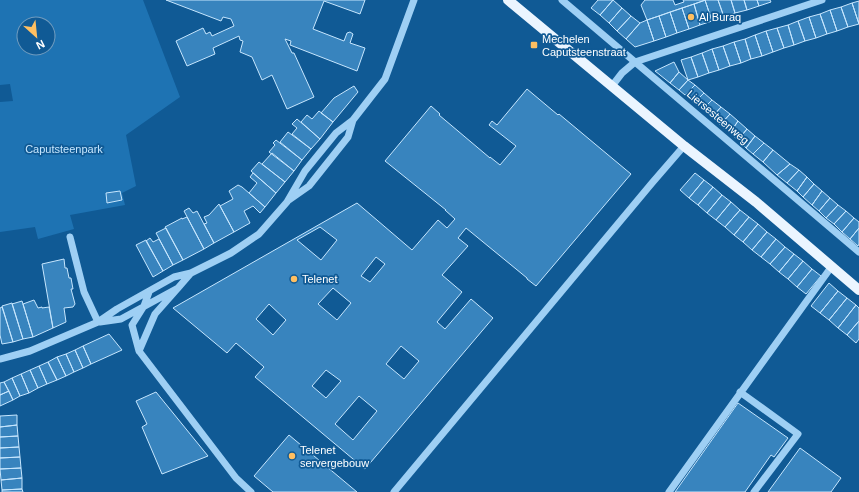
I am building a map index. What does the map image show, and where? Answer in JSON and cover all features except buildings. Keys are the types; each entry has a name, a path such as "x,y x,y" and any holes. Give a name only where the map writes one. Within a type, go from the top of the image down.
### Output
{"main road":[{"path":"508,0 684,146 750,197 859,290"}],"street":[{"path":"0,359 30,351 98,322 174,277 191,273 230,253 259,234 287,202 306,171 336,133 353,120 385,79 414,0"},
{"name":"Liersesteenweg","path":"562,0 859,252"},
{"path":"612,86 622,73 635,62 822,0"},
{"path":"287,202 309,186 348,137 353,120"},
{"path":"394,492 684,146"},
{"path":"70,237 84,292 98,322"},
{"path":"669,492 832,266"},
{"path":"139,351 155,314 191,273"},
{"path":"98,322 121,319 178,288"},
{"path":"149,292 144,306 132,325 139,351 236,478 251,492"},
{"path":"740,392 798,434 754,492"}],"green space":[{"name":"Caputsteenpark","path":"0,0 143,0 180,97 126,135 136,186 122,193 125,205 70,215 74,229 38,239 35,227 0,232 0,102 13,101 10,84 0,85"}],"place":[{"name":"Al Buraq","path":"691,17"},
{"name":"Mechelen Caputsteenstraat","path":"534,45"},
{"name":"Telenet","path":"294,279"},
{"name":"Telenet servergebouw","path":"292,456"}]}
